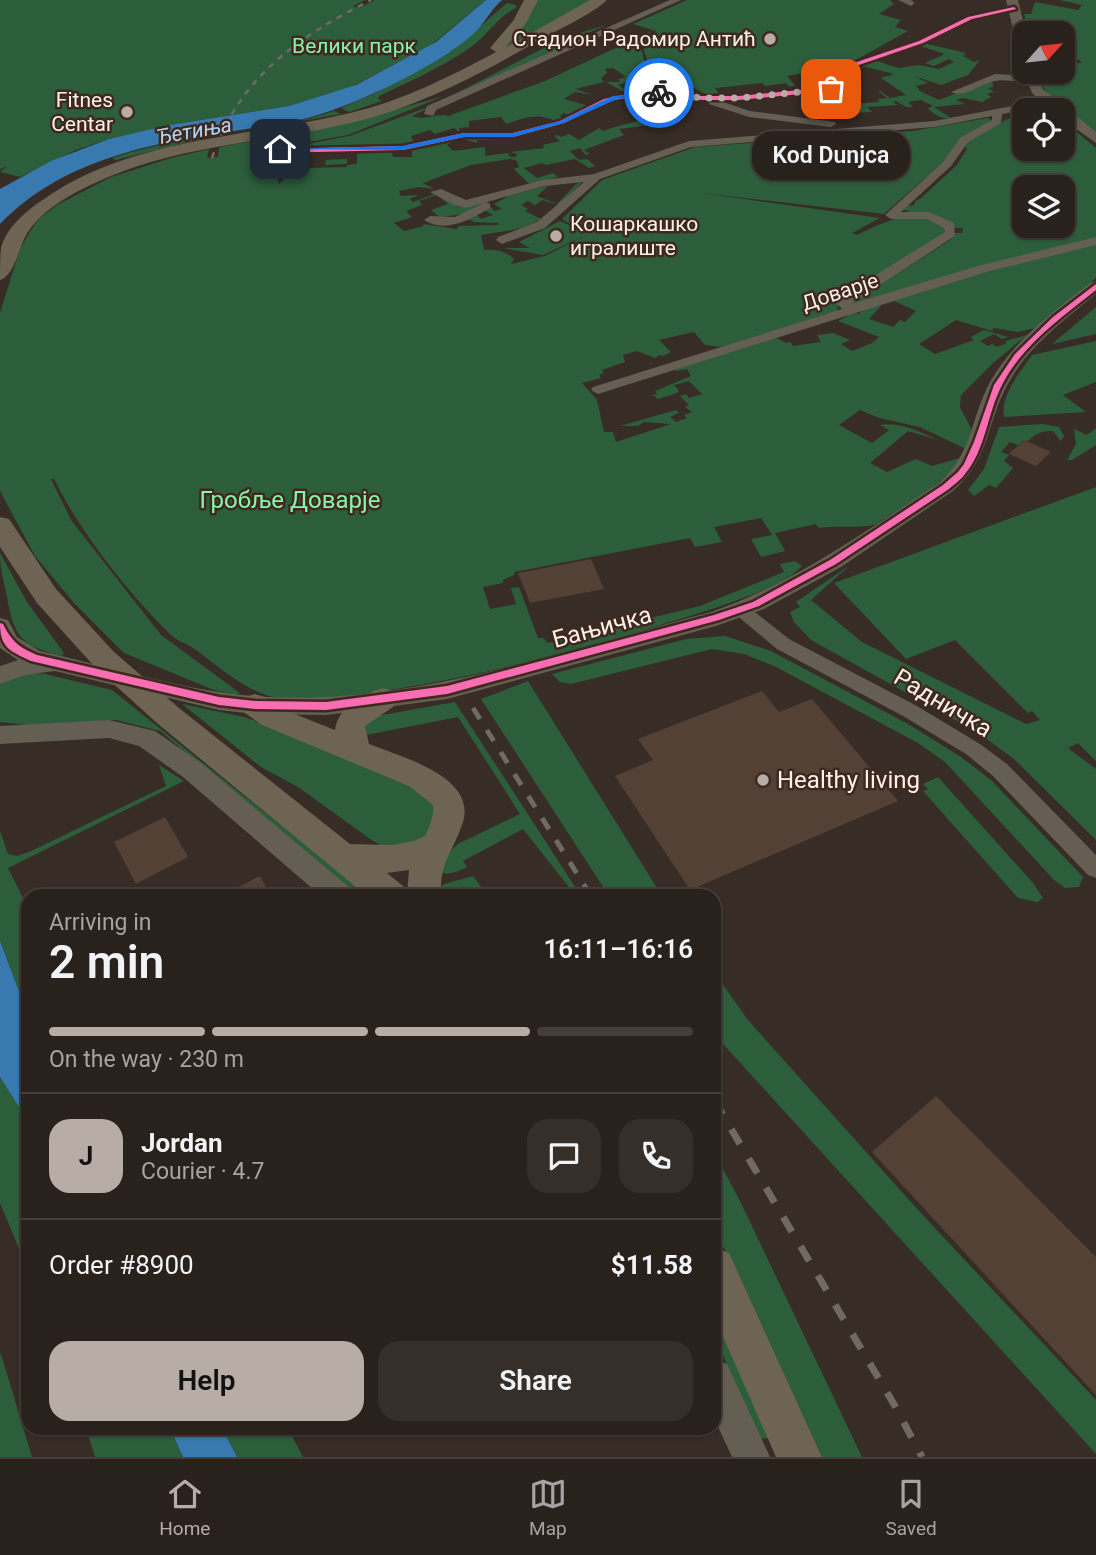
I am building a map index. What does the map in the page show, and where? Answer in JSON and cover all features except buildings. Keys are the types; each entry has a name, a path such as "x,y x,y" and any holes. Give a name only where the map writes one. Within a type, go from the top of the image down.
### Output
{"main road":[{"path":"477,66 516,29 531,0"},
{"path":"398,104 477,66 600,0"},
{"path":"0,274 9,249 33,215 57,197 100,175 173,153 329,124 425,97 486,70 615,0"},
{"path":"0,525 23,564 59,610 106,661 184,730 382,889"},
{"path":"358,751 348,737 348,728 358,714 383,699"},
{"path":"255,705 272,717 421,777 440,791 450,813 449,825 428,860 425,889"},
{"path":"343,857 398,860 416,856 439,844"},
{"path":"721,1284 799,1457"}],"street":[{"path":"429,114 432,108 677,0"},
{"path":"270,150 402,148 464,135 513,135 562,122 601,102 620,96 669,93 707,98 752,97 841,88 853,81 844,68 921,42 970,18 1013,4"},
{"path":"956,92 995,77 1012,76"},
{"path":"1035,84 1045,98"},
{"path":"436,192 446,194 463,204 550,182 596,177 699,141 934,124 1015,109 1043,96"},
{"path":"707,98 741,112 874,130"},
{"path":"850,310 844,304 847,299 951,233 950,226 935,218 891,215 947,164 964,140 996,121 999,116 996,113"},
{"path":"1075,122 1096,139"},
{"path":"502,240 541,225 596,177"},
{"path":"429,220 444,222 464,218 505,194"},
{"name":"Доварје","path":"598,390 982,270 1096,241"},
{"name":"Бањичка","path":"1,638 16,650 56,664 219,701 255,705 326,706 474,684 741,610 796,584 833,562 961,474 970,463 999,385 1017,356 1096,286"},
{"name":"Радничка","path":"741,610 783,644 910,711 973,749 1000,770 1096,869"},
{"name":"Бањичка","path":"0,675 24,667 56,664"},
{"path":"0,735 109,729 146,738 192,770 332,889"},
{"path":"721,1392 751,1457"}],"green space":[{"name":"Велики парк","path":"0,0 365,0 353,6 359,8 375,0 486,0 431,45 351,87 289,106 164,126 109,139 76,150 20,177 0,172 7,166 0,169"},
{"path":"535,0 593,0 505,47"},
{"name":"Стадион Радомир Антић","path":"687,0 890,0 894,4 879,14 901,20 895,27 908,31 845,66 787,76 795,86 786,83 766,86 762,83 715,88 720,95 714,93 713,96 648,63 642,44 656,31 633,24"},
{"path":"1060,0 1096,0 1096,132 1075,116 1075,98 1052,98 1042,84 1075,84 1075,63 1082,63 1075,56 1075,21 1026,21 1024,14 1031,14 1035,2 1078,10 1082,5"},
{"path":"507,3 516,5 516,8 460,54 379,96 378,99 382,101 349,112 341,108 371,95 453,50"},
{"path":"607,25 576,38 580,40 569,42 571,44 449,97 565,37"},
{"path":"652,31 640,44 645,63 682,83 667,81 655,84 654,80 640,80 640,88 644,92 631,93 628,91 637,88 629,82 618,85 625,90 622,91 606,82 620,82 618,79 626,77 613,68 605,69 607,73 601,78 604,82 575,89 594,95 575,92 564,99 589,106 571,116 564,113 559,116 565,118 557,122 536,116 506,124 501,117 469,121 469,127 459,128 460,133 454,128 435,134 430,130 411,136 414,143 404,145 297,146 349,136 442,102 412,116 448,116 545,81"},
{"path":"923,43 966,53 963,56 974,62 980,60 968,75 941,85 914,76 928,83 916,86 918,90 939,100 992,79 993,87 988,88 994,92 987,94 991,97 982,102 963,98 956,100 965,104 934,107 951,118 934,114 928,108 933,106 921,100 908,102 913,107 906,107 896,101 893,102 898,105 867,107 872,112 852,113 848,108 842,108 840,105 879,102 878,99 887,98 878,91 890,98 906,95 881,78 894,74 862,66 877,61 898,68 919,65 939,69 954,62 949,59 934,66 925,63 945,54 917,45"},
{"name":"Гробље Доварје","path":"444,96 348,135 264,150 266,171 276,171 279,184 285,178 279,178 278,171 289,169 289,164 297,163 298,157 305,157 302,163 310,164 310,168 357,164 357,152 391,150 393,157 412,157 412,149 464,136 491,136 490,140 477,140 477,143 460,138 447,145 453,151 485,147 485,156 508,153 510,157 516,157 517,154 510,152 544,148 543,145 560,141 554,136 557,135 561,137 569,134 579,140 599,128 603,131 638,121 640,116 642,122 648,121 650,125 619,129 624,135 584,150 590,154 586,155 580,148 570,151 579,160 587,159 595,166 589,168 575,159 524,168 537,178 553,173 558,177 529,184 514,169 519,167 516,160 510,159 471,165 423,183 434,189 419,187 399,191 401,196 419,195 410,199 413,202 437,195 419,201 422,205 406,211 412,217 394,223 404,231 424,226 423,224 457,229 459,226 498,225 499,223 474,222 468,219 476,214 481,219 493,215 484,210 490,206 494,211 502,209 494,204 509,196 549,185 537,196 557,204 575,185 583,181 559,205 542,200 535,205 528,201 521,205 528,209 525,211 541,219 534,223 481,235 484,250 507,254 514,259 511,264 545,256 588,234 543,255 502,248 530,248 519,242 560,221 576,228 562,219 602,180 695,147 912,131 988,118 991,120 884,214 701,193 880,218 852,233 857,235 891,220 915,216 938,223 948,231 839,301 837,311 721,347 705,345 694,332 659,340 671,352 663,356 655,358 637,351 623,355 625,362 602,370 604,373 599,375 601,378 582,383 597,400 604,432 613,432 616,442 671,424 644,422 638,426 620,426 676,410 679,413 670,417 676,422 687,418 684,415 692,412 685,407 689,405 680,396 686,394 689,398 702,394 689,381 674,385 679,391 677,393 658,399 653,395 657,394 655,391 691,376 687,369 677,371 674,368 775,337 786,343 790,342 793,346 821,342 817,335 833,333 850,340 841,344 852,351 872,343 879,337 838,321 853,313 858,314 872,306 881,306 869,319 893,327 900,320 905,322 916,311 892,300 988,270 1096,243 1096,278 1036,328 1018,332 994,328 992,331 956,320 919,344 935,354 974,340 971,337 984,330 1008,337 1002,339 994,334 980,341 988,346 992,344 997,347 1007,343 1005,341 1027,335 993,363 961,395 960,407 972,430 966,449 920,427 879,418 860,410 839,425 872,443 889,430 880,425 887,424 910,428 938,440 908,431 870,463 887,472 916,459 932,466 960,458 944,478 911,503 876,524 819,528 816,524 775,533 785,551 761,557 751,539 772,535 761,518 714,527 722,542 695,547 690,538 514,572 514,575 503,580 503,583 483,587 490,609 516,604 511,588 519,587 538,638 544,638 547,643 700,606 784,572 780,564 795,561 802,566 774,585 718,607 583,648 446,680 353,695 287,699 269,696 248,687 173,637 154,618 106,561 77,520 54,479 51,479 71,520 161,635 240,693 237,695 214,690 124,653 74,603 35,556 0,491 0,313 20,249 39,219 57,205 111,177 209,149 207,158 218,157 219,147 337,126"},
{"path":"334,111 341,114 284,124"},
{"path":"1012,117 1012,161 1075,161 1075,131 1096,148 1096,239 850,304 952,239 954,233 962,233 963,228 954,228 902,209 914,205 916,200 957,165 967,149 964,145 970,138"},
{"path":"209,137 116,160 112,158 139,150"},
{"path":"347,159 347,164 325,165 326,160"},
{"path":"437,195 459,207 485,203 464,214 440,217 431,210 448,204"},
{"path":"1096,307 1096,334 1052,344"},
{"path":"1096,341 1096,382 1063,395 1086,412 1004,417 1008,393 1032,355"},
{"path":"1043,424 1059,427 1064,436 1061,441 1053,431 1046,431 1018,445 1010,442 1001,452 1009,455 1004,461 1013,468 996,488 989,485 974,496 968,490 984,469 999,427"},
{"path":"1096,428 1096,445 1072,460 1067,460 1076,444 1074,429 1087,435"},
{"path":"1096,487 1096,761 1078,743 1068,748 1096,769 1096,840 1014,759 977,732 811,640 794,622 790,612 800,607 796,602 850,565 811,600 862,642 1026,724 1040,720 1032,711 1028,713 955,640 906,659 834,583"},
{"path":"0,553 27,602 64,653 62,656 29,644 17,631 1,570"},
{"path":"725,636 771,651 908,724 961,757 991,780 1083,877 1079,887 1065,888 1054,880 945,762 918,743 776,667 744,654 712,649 571,684 560,682 552,674 686,639"},
{"path":"28,673 45,674 112,690 360,889 350,889 160,731 116,720 27,725 0,722 0,684"},
{"path":"528,681 658,889 604,889 481,699"},
{"path":"455,702 576,889 570,889 523,829 463,861 467,867 450,873 440,872 449,852 458,844 520,814 458,717 361,736 360,719"},
{"path":"182,704 244,717 285,731 408,782 435,805 435,828 414,847 381,845 298,787 261,767"},
{"path":"159,765 184,781 8,868 21,894 21,996 0,941 0,831 8,854 17,856 166,786"},
{"path":"938,777 1033,883 1043,898 1037,902 1018,898 923,791 928,789 923,784"},
{"path":"473,876 483,889 441,889 444,884"},
{"path":"721,982 748,1020 918,1210 1096,1400 1096,1454 721,1042"},
{"path":"0,1077 21,1110 21,1253 0,1203"},
{"path":"721,1165 862,1457 822,1457 738,1273 721,1243"},
{"path":"721,1327 769,1438 760,1439 721,1351"},
{"path":"0,1353 21,1420 21,1435 25,1435 32,1457 0,1457"},
{"path":"88,1435 173,1435 183,1457 95,1457"},
{"path":"226,1435 292,1435 303,1457 237,1457"}],"water":[{"name":"Ђетиња","path":"486,0 502,0 471,36 439,59 379,91 310,117 165,143 105,159 49,185 0,224 0,189 51,161 109,139 164,126 289,106 356,85 436,42"},
{"path":"0,941 21,996 21,1110 0,1077"},
{"path":"173,1435 226,1435 237,1457 183,1457"}],"railway":[{"path":"212,158 238,104 274,62 319,29 371,0"},
{"path":"473,708 587,889"},
{"path":"721,1112 895,1406 922,1457"}],"cycle path":[{"path":"270,151 403,148 464,135 513,135 562,122 606,100 632,95 739,98 841,88 853,81 844,68 921,42 970,18 1014,8"},
{"path":"0,626 5,638 13,646 35,658 219,701 255,705 326,706 447,690 716,618 756,604 833,562 946,487 961,474 974,453 993,396 1007,370 1029,343 1096,286"}],"way so far":[{"path":"659,93 702,98 739,98 831,89"}],"place":[{"name":"Стадион Радомир Антић","path":"770,39"},
{"name":"Kod Dunjca","path":"831,89"},
{"name":"Fitnes Centar","path":"127,112"},
{"name":"Кошаркашко игралиште","path":"556,236"},
{"name":"Healthy living","path":"763,780"}],"route":[{"path":"280,149 402,148 464,135 513,135 537,131 562,122 615,97 659,93"}]}
